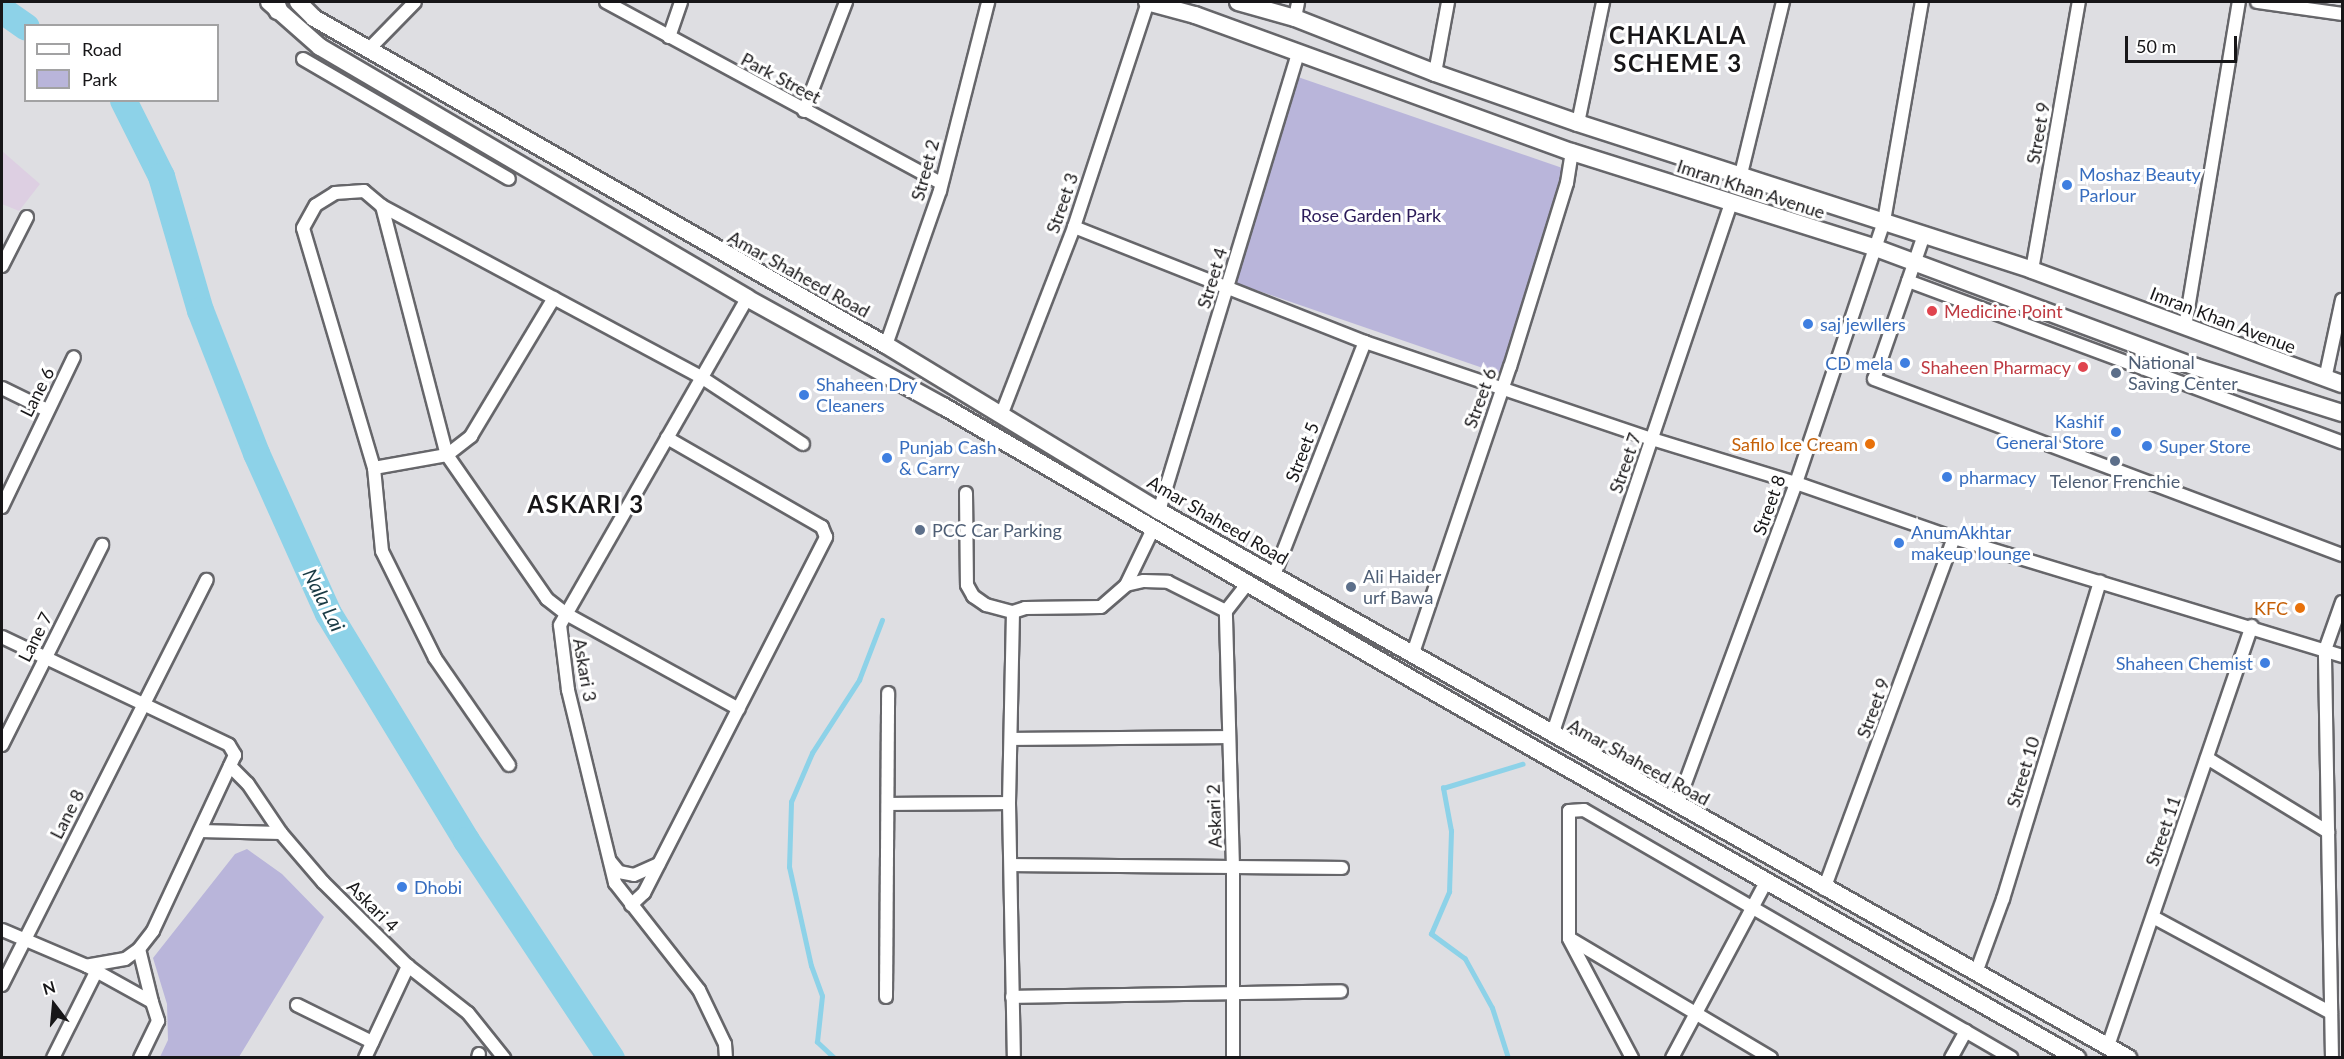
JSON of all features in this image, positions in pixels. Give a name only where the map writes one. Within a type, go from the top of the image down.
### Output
[{"type":"main road","name":"Amar Shaheed Road","points":[[298,2],[314,18],[886,345],[1002,413],[1159,511],[1413,653],[1552,735],[1824,889],[1977,970],[2128,1058]]},
{"type":"main road","name":"Imran Khan Avenue","points":[[1147,2],[1572,152],[1876,248],[2178,361],[2343,413]]},
{"type":"main road","name":"Imran Khan Avenue","points":[[1238,2],[1296,10],[1435,73],[1578,123],[1742,174],[2032,270],[2343,384]]},
{"type":"main road","points":[[274,4],[303,33],[434,125],[943,406],[2077,1058]]},
{"type":"main road","points":[[303,33],[314,18]]},
{"type":"main road","points":[[943,406],[954,385]]},
{"type":"main road","points":[[1669,824],[1677,805]]},
{"type":"street","points":[[370,48],[415,2]]},
{"type":"street","name":"Park Street","points":[[606,2],[941,183]]},
{"type":"street","points":[[669,37],[681,2]]},
{"type":"street","points":[[804,111],[846,2]]},
{"type":"street","name":"Street 2","points":[[886,345],[941,183],[988,2]]},
{"type":"street","name":"Street 3","points":[[1002,413],[1074,227],[1147,2]]},
{"type":"street","points":[[1435,73],[1448,2]]},
{"type":"street","points":[[1578,123],[1603,2]]},
{"type":"street","points":[[1742,174],[1783,2]]},
{"type":"street","name":"Street 8","points":[[1677,805],[1796,483],[1876,248],[1884,221],[1922,2]]},
{"type":"street","name":"Street 9","points":[[2032,270],[2079,2]]},
{"type":"street","points":[[2185,327],[2239,2]]},
{"type":"street","points":[[2257,2],[2343,14]]},
{"type":"street","name":"Street 4","points":[[1159,511],[1298,54]]},
{"type":"street","points":[[303,59],[434,125],[509,179]]},
{"type":"street","name":"Street 6","points":[[1413,653],[1567,183],[1572,152]]},
{"type":"street","points":[[509,765],[435,658],[382,551],[374,468],[303,228],[316,205],[335,193],[364,191],[382,206],[701,377],[803,444]]},
{"type":"street","name":"Street 7","points":[[1552,735],[1731,203]]},
{"type":"street","points":[[382,206],[447,455],[547,599],[566,614],[740,709]]},
{"type":"street","points":[[2,266],[27,217]]},
{"type":"street","points":[[1074,227],[1227,290],[1365,342],[1652,439],[1796,483],[1954,538],[2343,656]]},
{"type":"street","points":[[1924,235],[1874,379],[2343,555]]},
{"type":"street","points":[[1908,281],[2343,442]]},
{"type":"street","points":[[374,468],[447,455],[471,436],[554,298]]},
{"type":"street","name":"Askari 3","points":[[726,1058],[725,1044],[699,990],[615,883],[568,690],[560,643],[560,625],[747,298]]},
{"type":"street","points":[[2325,379],[2343,300]]},
{"type":"street","name":"Street 5","points":[[1274,575],[1365,342]]},
{"type":"street","name":"Lane 6","points":[[2,507],[74,357]]},
{"type":"street","points":[[2,388],[47,410]]},
{"type":"street","points":[[631,905],[644,894],[740,709],[826,531],[667,438]]},
{"type":"street","points":[[966,493],[967,585],[973,596],[986,605],[1013,612],[1025,608],[1101,607],[1126,585],[1154,527]]},
{"type":"street","name":"Street 9","points":[[1824,889],[1954,538]]},
{"type":"street","name":"Lane 7","points":[[2,746],[102,545]]},
{"type":"street","name":"Lane 8","points":[[2,986],[23,940],[207,580]]},
{"type":"street","points":[[1126,585],[1168,582],[1226,611],[1249,582]]},
{"type":"street","name":"Street 10","points":[[1977,970],[2004,899],[2100,582]]},
{"type":"street","points":[[2332,1058],[2325,650],[2343,602]]},
{"type":"street","name":"Askari 2","points":[[1226,611],[1233,868],[1233,1058]]},
{"type":"street","points":[[1013,612],[1009,803],[1014,1058]]},
{"type":"street","name":"Street 11","points":[[2108,1046],[2252,627]]},
{"type":"street","points":[[2,637],[229,745],[235,755],[153,931],[139,949],[125,959],[92,969]]},
{"type":"street","points":[[886,997],[890,804],[888,693]]},
{"type":"street","points":[[1011,739],[1229,737]]},
{"type":"street","points":[[2207,758],[2328,832]]},
{"type":"street","name":"Askari 4","points":[[230,766],[248,784],[281,833],[323,882],[408,966],[468,1013],[504,1058]]},
{"type":"street","points":[[890,804],[1009,803]]},
{"type":"street","points":[[1632,1058],[1569,938],[1567,816],[1575,808],[1754,906],[2011,1058]]},
{"type":"street","points":[[200,831],[281,833]]},
{"type":"street","points":[[610,860],[619,872],[633,874],[659,864]]},
{"type":"street","points":[[1011,865],[1342,868]]},
{"type":"street","points":[[1672,1058],[1767,880]]},
{"type":"street","points":[[2153,917],[2331,1013]]},
{"type":"street","points":[[2,930],[92,969],[152,1002]]},
{"type":"street","points":[[1569,938],[1771,1058]]},
{"type":"street","points":[[139,949],[158,1021],[140,1058]]},
{"type":"street","points":[[297,1005],[370,1053],[408,966]]},
{"type":"street","points":[[54,1058],[92,969]]},
{"type":"street","points":[[1012,997],[1341,991]]},
{"type":"street","points":[[1951,1058],[1966,1031]]},
{"type":"shaded area","points":[[2,151],[40,184],[19,211],[2,204]]},
{"type":"green space","name":"Rose Garden Park","points":[[1295,76],[1574,172],[1504,375],[1225,279]]},
{"type":"green space","points":[[247,849],[282,874],[324,917],[239,1057],[160,1057],[168,1040],[167,1004],[153,958],[235,854]]},
{"type":"waterway","name":"Nala Lai","points":[[2,10],[24,26]]},
{"type":"waterway","name":"Nala Lai","points":[[124,102],[161,176],[200,310],[256,453],[328,613],[466,840],[611,1058]]},
{"type":"waterway","points":[[834,1058],[817,1042],[822,996],[811,966],[789,867],[791,802],[812,753],[859,680],[882,620]]},
{"type":"waterway","points":[[1508,1058],[1492,1008],[1465,959],[1431,934],[1449,892],[1451,831],[1443,788],[1522,764]]},
{"type":"place","name":"Moshaz Beauty Parlour","points":[[2067,185]]},
{"type":"place","name":"Medicine Point","points":[[1932,311]]},
{"type":"place","name":"saj jewllers","points":[[1808,324]]},
{"type":"place","name":"CD mela","points":[[1905,363]]},
{"type":"place","name":"Shaheen Pharmacy","points":[[2083,367]]},
{"type":"place","name":"National Saving Center","points":[[2116,373]]},
{"type":"place","name":"Shaheen Dry Cleaners","points":[[804,395]]},
{"type":"place","name":"Kashif General Store","points":[[2116,432]]},
{"type":"place","name":"Safilo Ice Cream","points":[[1870,444]]},
{"type":"place","name":"Super Store","points":[[2147,446]]},
{"type":"place","name":"Punjab Cash & Carry","points":[[887,458]]},
{"type":"place","name":"Telenor Frenchie","points":[[2115,461]]},
{"type":"place","name":"pharmacy","points":[[1947,477]]},
{"type":"place","name":"PCC Car Parking","points":[[920,530]]},
{"type":"place","name":"AnumAkhtar makeup lounge","points":[[1899,543]]},
{"type":"place","name":"Ali Haider urf Bawa","points":[[1351,587]]},
{"type":"place","name":"KFC","points":[[2300,608]]},
{"type":"place","name":"Shaheen Chemist","points":[[2265,663]]},
{"type":"place","name":"Dhobi","points":[[402,887]]},
{"type":"district","name":"CHAKLALA SCHEME 3","points":[[1678,49]]},
{"type":"district","name":"ASKARI 3","points":[[586,504]]}]
